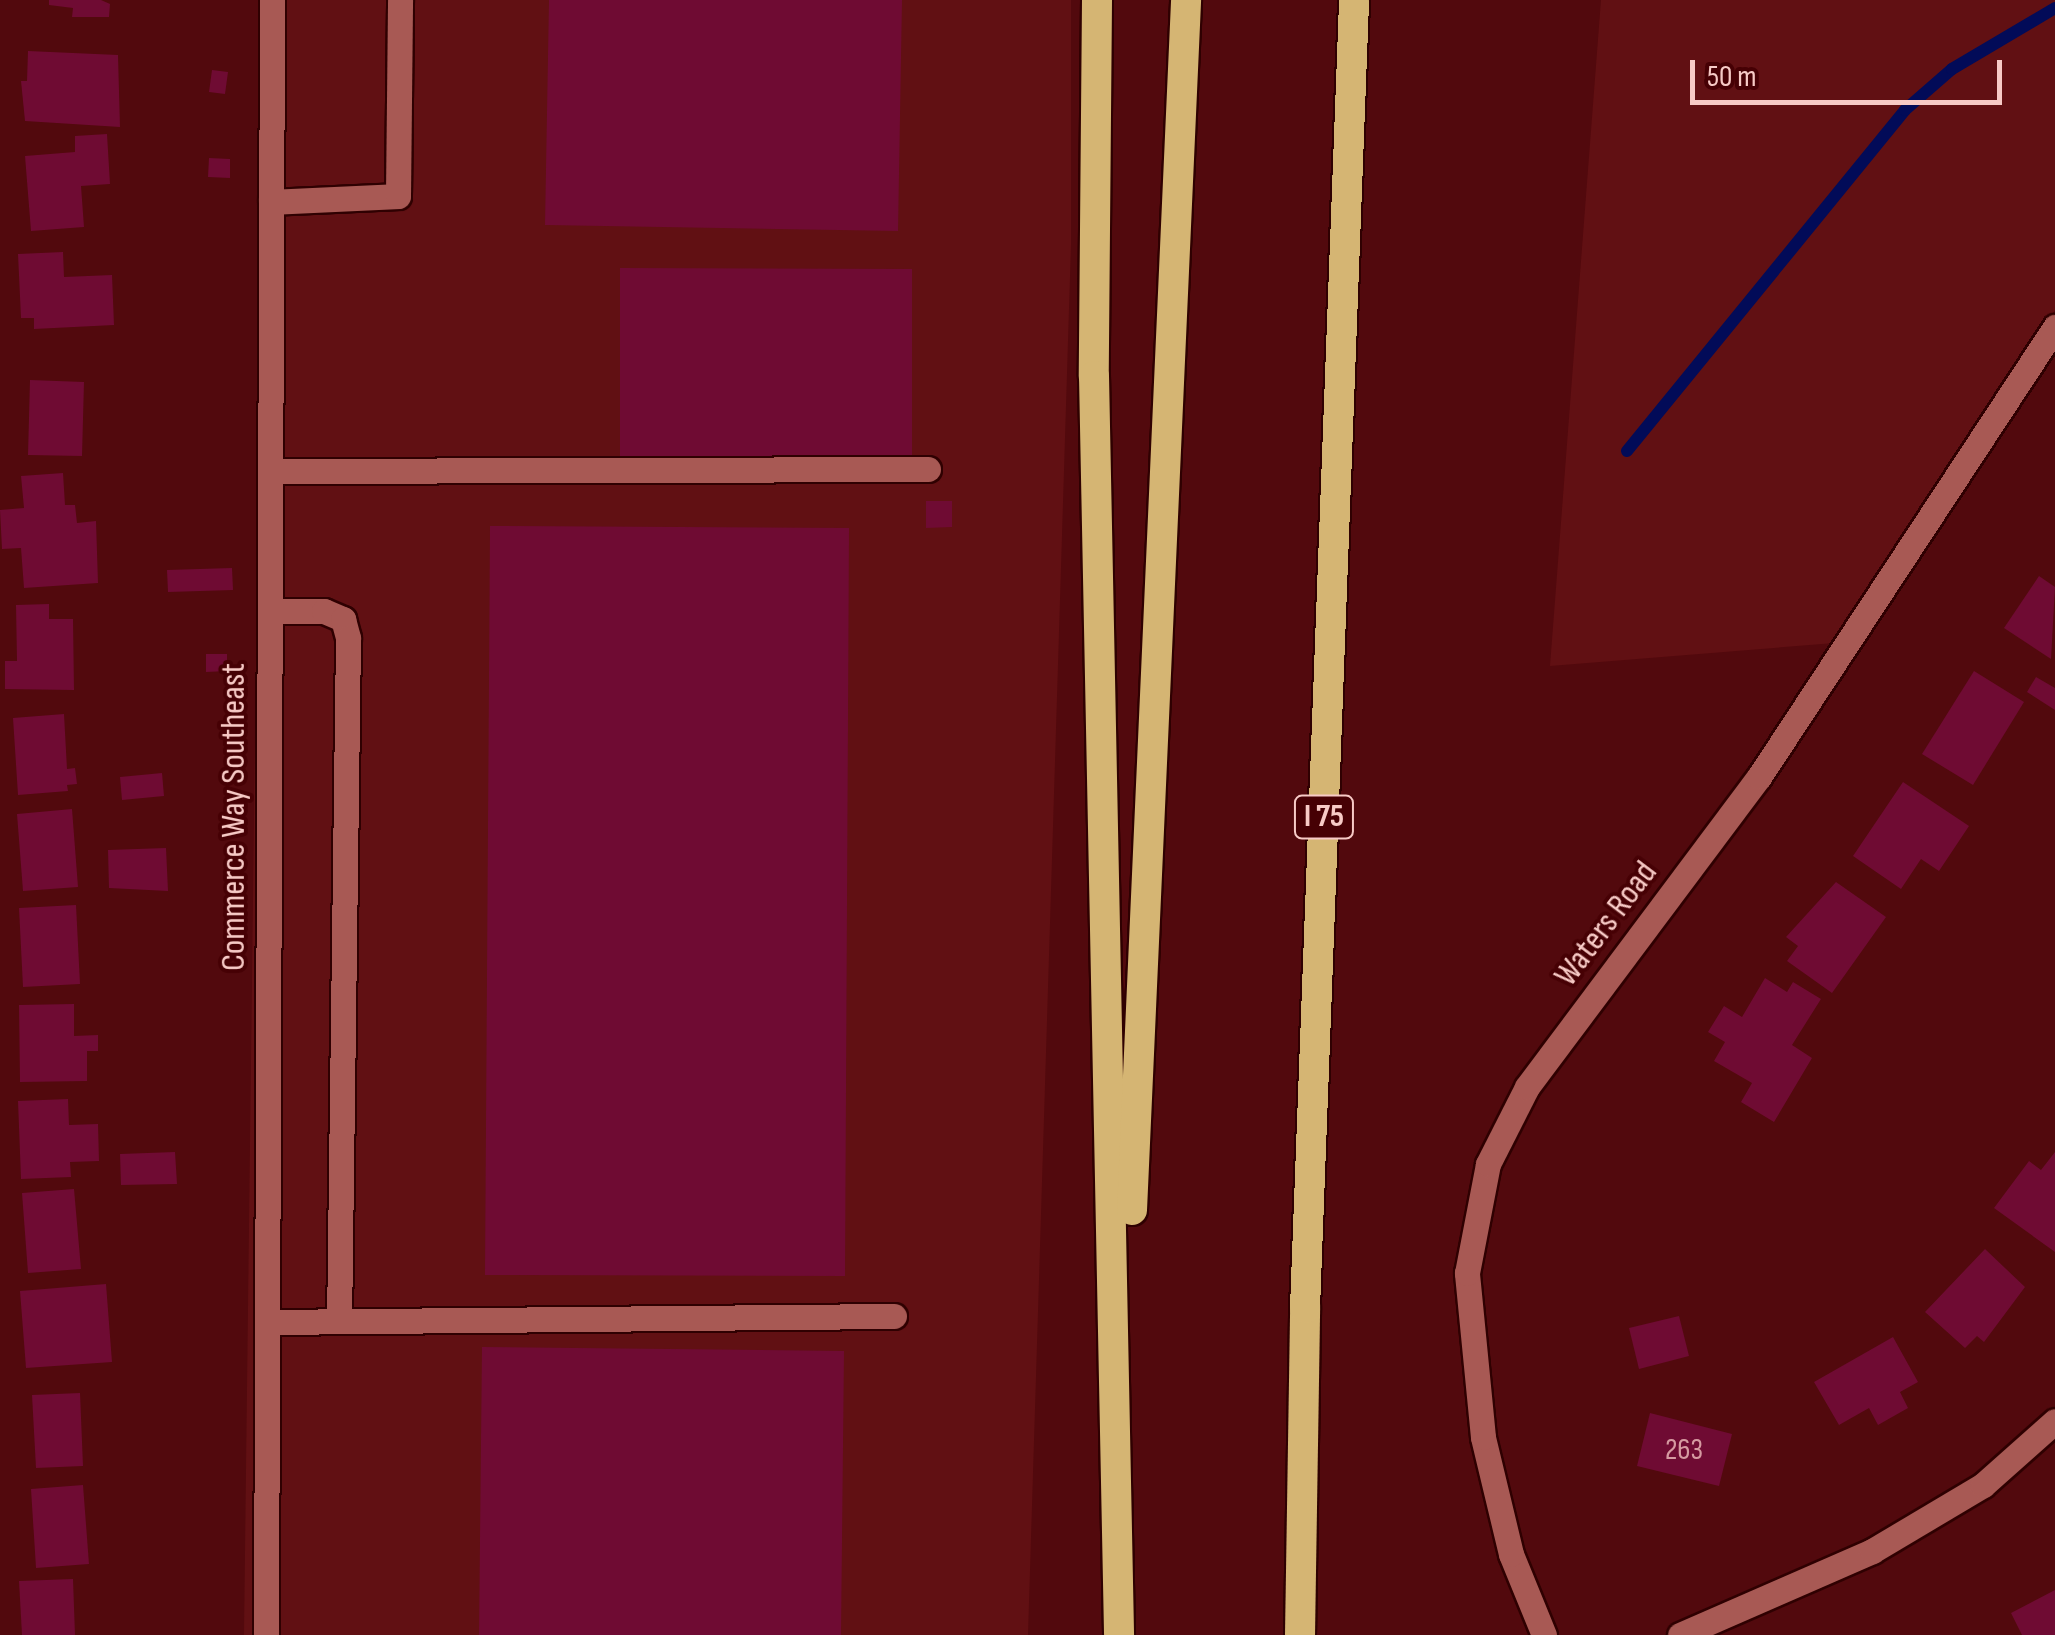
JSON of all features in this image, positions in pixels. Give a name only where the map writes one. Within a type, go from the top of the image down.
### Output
[{"type":"highway","points":[[1097,0],[1094,376],[1119,1473],[1119,1635]]},
{"type":"highway","points":[[1119,1473],[1186,0]]},
{"type":"highway","name":"I 75","points":[[1300,1635],[1305,1308],[1354,0]]},
{"type":"street","name":"Commerce Way Southeast","points":[[266,1635],[272,0]]},
{"type":"street","points":[[272,202],[398,196],[400,0]]},
{"type":"street","name":"Waters Road","points":[[1544,1635],[1511,1554],[1483,1438],[1467,1273],[1488,1164],[1527,1087],[1759,778],[2055,327]]},
{"type":"street","points":[[270,472],[928,469]]},
{"type":"street","points":[[270,610],[324,611],[343,619],[348,638],[339,1321]]},
{"type":"street","points":[[267,1322],[894,1316]]},
{"type":"street","points":[[1680,1635],[1872,1551],[1984,1486],[2055,1422]]},
{"type":"shaded area","points":[[264,0],[1071,0],[1071,244],[1028,1635],[244,1635]]},
{"type":"shaded area","points":[[1601,0],[2055,0],[2055,310],[1847,642],[1550,666]]},
{"type":"building","points":[[49,0],[101,0],[110,4],[109,17],[72,17],[73,8],[49,5]]},
{"type":"building","points":[[549,0],[902,0],[898,231],[545,225]]},
{"type":"building","points":[[28,51],[118,55],[120,127],[25,121],[21,81],[27,81]]},
{"type":"building","points":[[212,70],[228,72],[225,94],[209,92]]},
{"type":"building","points":[[107,134],[110,184],[81,186],[84,227],[31,231],[25,156],[75,152],[75,136]]},
{"type":"building","points":[[209,158],[230,159],[230,178],[208,177]]},
{"type":"building","points":[[63,252],[64,277],[112,275],[114,325],[34,329],[34,318],[21,318],[18,254]]},
{"type":"building","points":[[620,268],[912,269],[912,457],[620,457]]},
{"type":"building","points":[[30,380],[84,382],[82,456],[28,455]]},
{"type":"building","points":[[63,473],[65,505],[75,505],[77,523],[96,521],[98,583],[24,588],[21,548],[2,549],[0,510],[24,508],[21,476]]},
{"type":"building","points":[[926,501],[952,501],[952,527],[926,528]]},
{"type":"building","points":[[490,526],[849,528],[845,1276],[485,1275]]},
{"type":"building","points":[[232,568],[233,590],[168,592],[167,570]]},
{"type":"building","points":[[2039,576],[2055,587],[2051,659],[2004,628]]},
{"type":"building","points":[[49,604],[49,619],[73,619],[74,690],[5,689],[5,661],[17,661],[16,605]]},
{"type":"building","points":[[206,654],[227,654],[227,671],[206,672]]},
{"type":"building","points":[[1974,671],[2024,702],[1973,785],[1922,754]]},
{"type":"building","points":[[2036,677],[2055,688],[2055,710],[2027,692]]},
{"type":"building","points":[[64,714],[67,769],[75,768],[77,784],[67,785],[68,791],[18,795],[13,718]]},
{"type":"building","points":[[162,773],[164,796],[122,800],[120,777]]},
{"type":"building","points":[[1903,782],[1969,826],[1939,871],[1921,859],[1901,889],[1853,856]]},
{"type":"building","points":[[72,809],[78,887],[23,891],[17,814]]},
{"type":"building","points":[[166,848],[168,891],[109,888],[108,850]]},
{"type":"building","points":[[1836,882],[1886,917],[1832,993],[1787,961],[1798,946],[1786,937]]},
{"type":"building","points":[[76,905],[80,984],[23,987],[19,908]]},
{"type":"building","points":[[1765,978],[1787,992],[1793,982],[1821,999],[1792,1045],[1812,1058],[1774,1122],[1741,1102],[1752,1083],[1714,1061],[1725,1042],[1708,1032],[1724,1006],[1742,1017]]},
{"type":"building","points":[[74,1004],[74,1036],[98,1035],[98,1051],[87,1051],[87,1081],[20,1082],[19,1005]]},
{"type":"building","points":[[68,1099],[69,1125],[98,1124],[99,1161],[70,1162],[71,1177],[21,1179],[18,1101]]},
{"type":"building","points":[[175,1152],[177,1184],[121,1185],[120,1154]]},
{"type":"building","points":[[2055,1152],[2055,1252],[1994,1208],[2029,1161],[2041,1170]]},
{"type":"building","points":[[74,1189],[81,1269],[28,1273],[22,1193]]},
{"type":"building","points":[[1985,1249],[2025,1287],[1984,1342],[1977,1336],[1965,1348],[1925,1312]]},
{"type":"building","points":[[106,1284],[112,1362],[26,1368],[20,1291]]},
{"type":"building","points":[[1679,1316],[1689,1356],[1639,1369],[1629,1328]]},
{"type":"building","points":[[1893,1337],[1918,1382],[1900,1392],[1908,1408],[1878,1425],[1869,1408],[1839,1425],[1814,1382]]},
{"type":"building","points":[[482,1347],[844,1351],[841,1635],[479,1635]]},
{"type":"building","points":[[80,1393],[83,1466],[36,1468],[32,1395]]},
{"type":"building","points":[[1650,1413],[1732,1434],[1719,1486],[1637,1466]]},
{"type":"building","points":[[83,1485],[89,1564],[36,1568],[31,1489]]},
{"type":"building","points":[[73,1579],[75,1635],[22,1635],[19,1581]]},
{"type":"building","points":[[2055,1590],[2055,1635],[2022,1635],[2011,1613]]},
{"type":"waterway","points":[[1627,451],[1905,110],[1952,69],[2055,8]]}]
